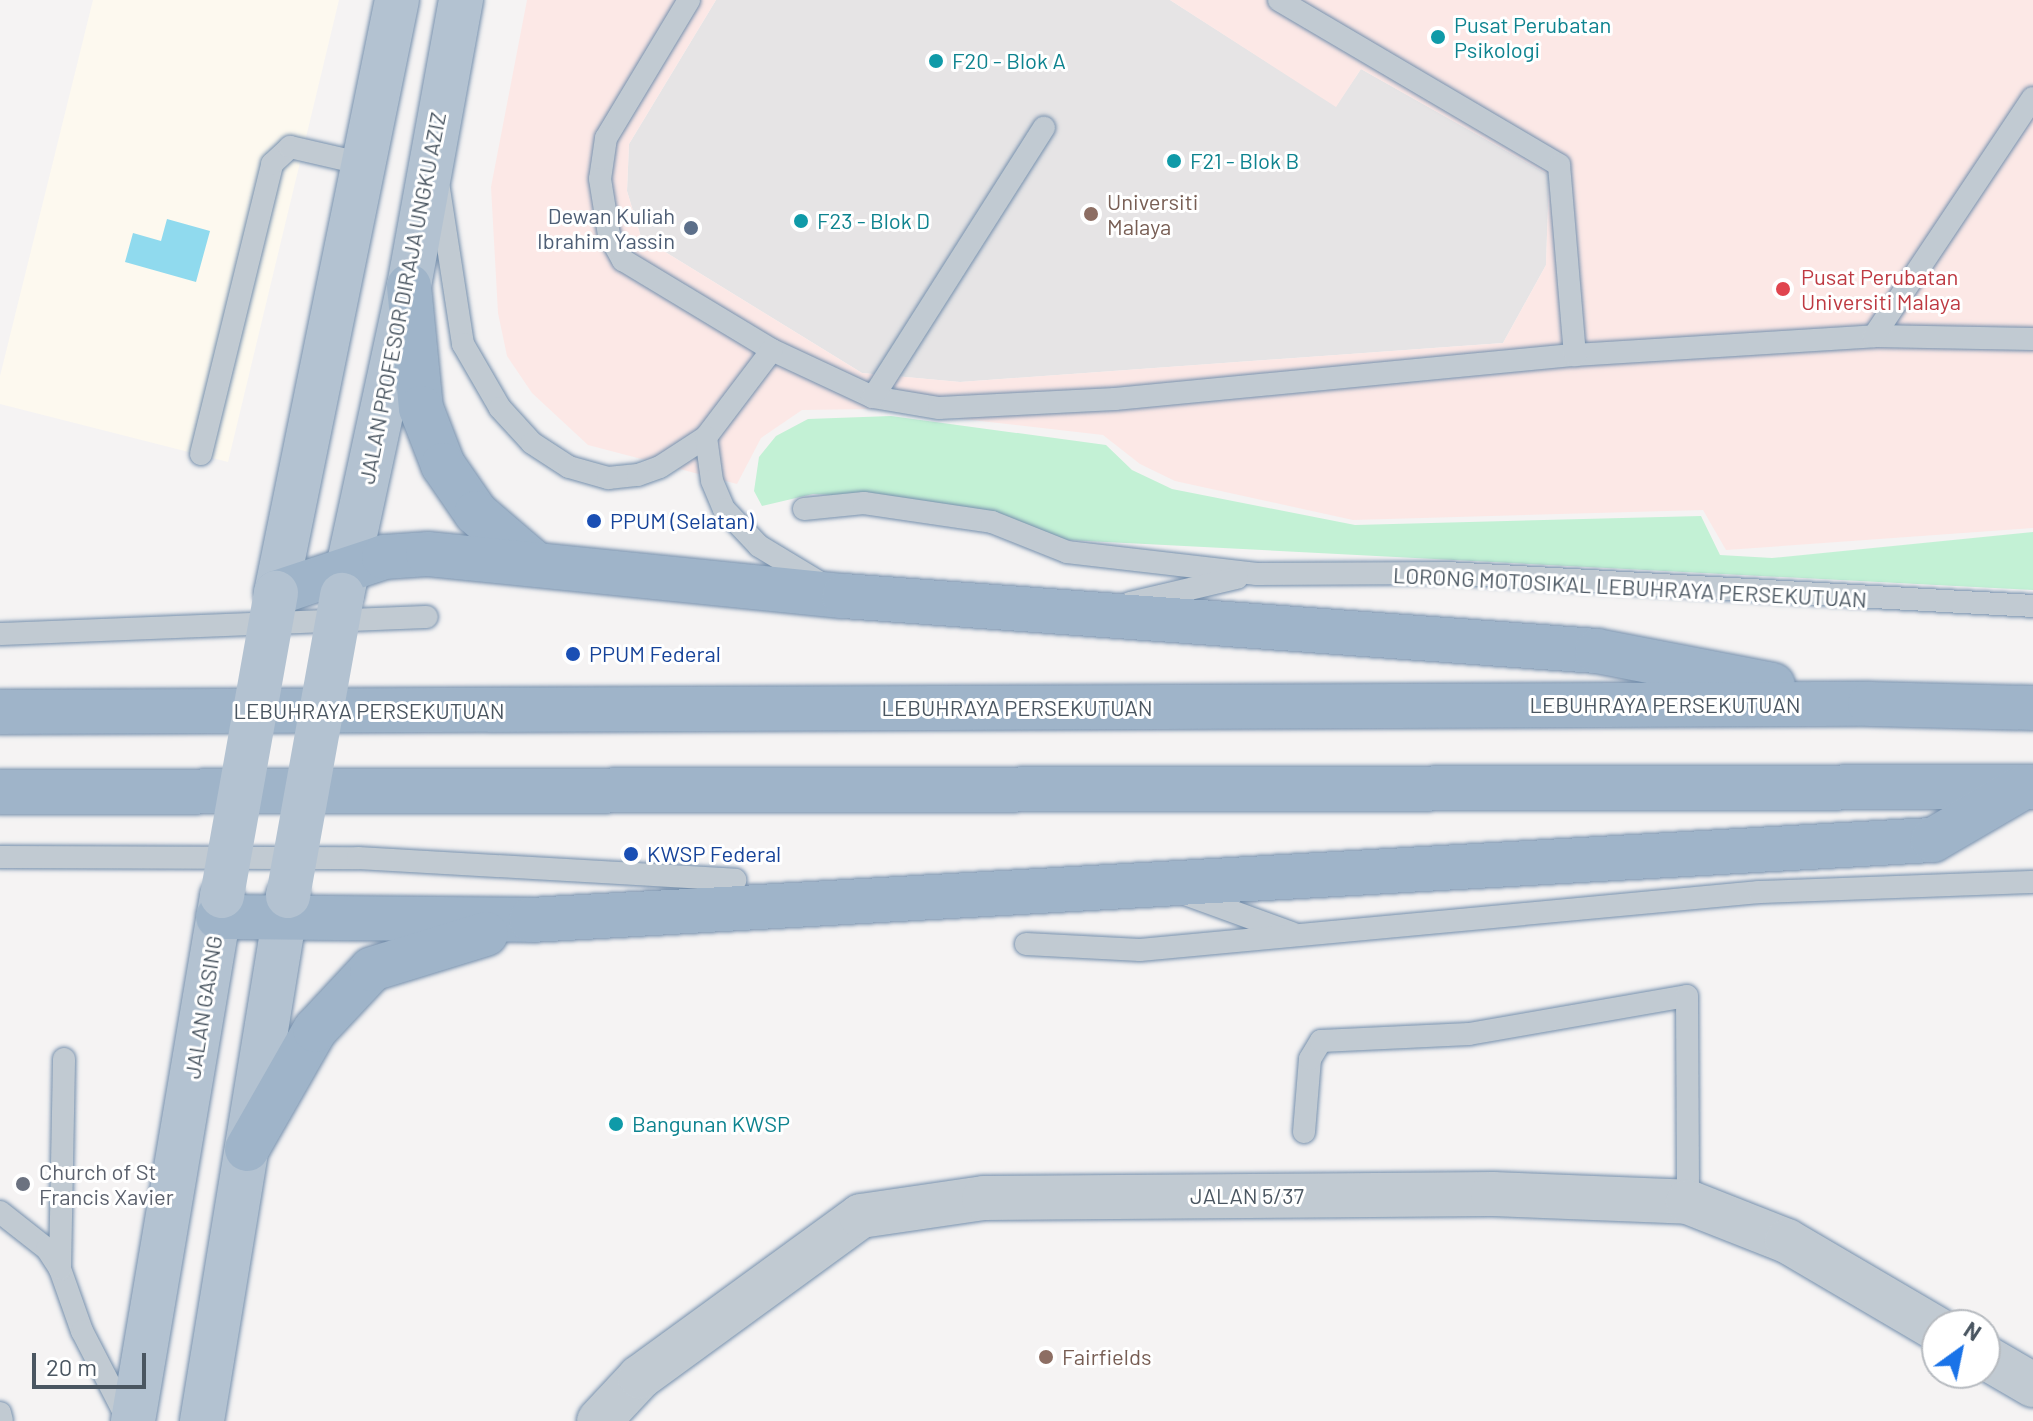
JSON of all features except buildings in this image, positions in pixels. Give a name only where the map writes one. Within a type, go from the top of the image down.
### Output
[{"type":"highway","points":[[409,286],[421,408],[443,465],[476,513],[532,561]]},
{"type":"highway","points":[[276,593],[344,581],[428,554],[532,561],[844,596],[1597,651],[1870,704]]},
{"type":"highway","name":"LEBUHRAYA PERSEKUTUAN","points":[[0,712],[1870,704],[2033,708]]},
{"type":"highway","points":[[220,906],[531,920],[1933,840],[2029,787]]},
{"type":"highway","points":[[0,792],[2029,787]]},
{"type":"highway","points":[[247,1149],[315,1030],[372,969],[531,920]]},
{"type":"main road","points":[[276,593],[397,0]]},
{"type":"main road","name":"JALAN PROFESOR DIRAJA UNGKU AZIZ","points":[[344,581],[409,286],[461,0]]},
{"type":"main road","points":[[202,1421],[286,908],[344,581]]},
{"type":"main road","name":"JALAN GASING","points":[[131,1421],[276,593]]},
{"type":"street","name":"JALAN 5/37","points":[[599,1421],[640,1377],[861,1216],[984,1198],[1493,1194],[1688,1202],[1787,1241],[1921,1320]]},
{"type":"street","points":[[2001,1366],[2033,1385]]},
{"type":"lane","points":[[689,0],[606,138],[600,179],[609,235],[623,260],[772,350],[873,397],[939,408],[1115,399],[1575,355],[1874,336],[2033,339]]},
{"type":"lane","points":[[1279,0],[1559,165],[1575,355]]},
{"type":"lane","points":[[1874,336],[2033,98]]},
{"type":"lane","points":[[873,397],[1044,128]]},
{"type":"lane","points":[[201,454],[272,164],[290,147],[364,164]]},
{"type":"lane","points":[[433,149],[463,344],[500,408],[532,443],[569,467],[608,478],[638,475],[660,467],[706,437],[772,350]]},
{"type":"lane","points":[[706,437],[712,481],[724,509],[759,546],[844,596]]},
{"type":"lane","name":"LORONG MOTOSIKAL LEBUHRAYA PERSEKUTUAN","points":[[804,509],[878,505],[992,522],[1067,552],[1257,574],[1447,573],[2033,606]]},
{"type":"lane","points":[[1094,612],[1257,574]]},
{"type":"lane","points":[[0,634],[427,617]]},
{"type":"lane","points":[[0,857],[358,858],[735,880]]},
{"type":"lane","points":[[1026,944],[1140,950],[1759,892],[2033,882]]},
{"type":"lane","points":[[1158,884],[1297,935]]},
{"type":"lane","points":[[1304,1132],[1310,1059],[1321,1041],[1469,1034],[1687,996],[1688,1202]]},
{"type":"lane","points":[[60,1269],[64,1059]]},
{"type":"lane","points":[[0,1212],[47,1249],[60,1269],[82,1331],[131,1421]]},
{"type":"lane","points":[[0,1413],[2,1421]]},
{"type":"shaded area","points":[[93,0],[339,0],[228,462],[0,404],[0,376]]},
{"type":"shaded area","name":"Pusat Perubatan Universiti Malaya","points":[[527,0],[716,0],[629,144],[627,191],[641,237],[862,373],[960,382],[1503,343],[1546,265],[1549,175],[1361,69],[1336,107],[1170,0],[2033,0],[2033,528],[1726,550],[1703,510],[1353,520],[1175,481],[1140,464],[1103,435],[874,409],[802,410],[761,438],[737,484],[588,445],[532,393],[507,356],[498,313],[491,187]]},
{"type":"shaded area","name":"Universiti Malaya","points":[[716,0],[1170,0],[1336,106],[1361,69],[1549,175],[1546,265],[1503,343],[960,382],[862,373],[641,237],[627,191],[629,144]]},
{"type":"green space","points":[[891,416],[1106,445],[1132,470],[1172,489],[1355,525],[1701,516],[1720,555],[1772,558],[2033,532],[2033,590],[1067,540],[869,497],[813,494],[762,506],[754,491],[759,457],[776,436],[808,419]]},
{"type":"water","points":[[167,219],[210,231],[196,282],[125,262],[133,233],[161,241]]},
{"type":"place","name":"Pusat Perubatan Psikologi","points":[[1438,37]]},
{"type":"place","name":"F20 - Blok A","points":[[936,61]]},
{"type":"place","name":"F21 - Blok B","points":[[1174,161]]},
{"type":"place","name":"Universiti Malaya","points":[[1091,214]]},
{"type":"place","name":"F23 - Blok D","points":[[801,221]]},
{"type":"place","name":"Dewan Kuliah Ibrahim Yassin","points":[[691,228]]},
{"type":"place","name":"Pusat Perubatan Universiti Malaya","points":[[1783,289]]},
{"type":"place","name":"PPUM (Selatan)","points":[[594,521]]},
{"type":"place","name":"PPUM Federal","points":[[573,654]]},
{"type":"place","name":"KWSP Federal","points":[[631,854]]},
{"type":"place","name":"Bangunan KWSP","points":[[616,1124]]},
{"type":"place","name":"Church of St Francis Xavier","points":[[23,1184]]},
{"type":"place","name":"Fairfields","points":[[1046,1357]]}]
